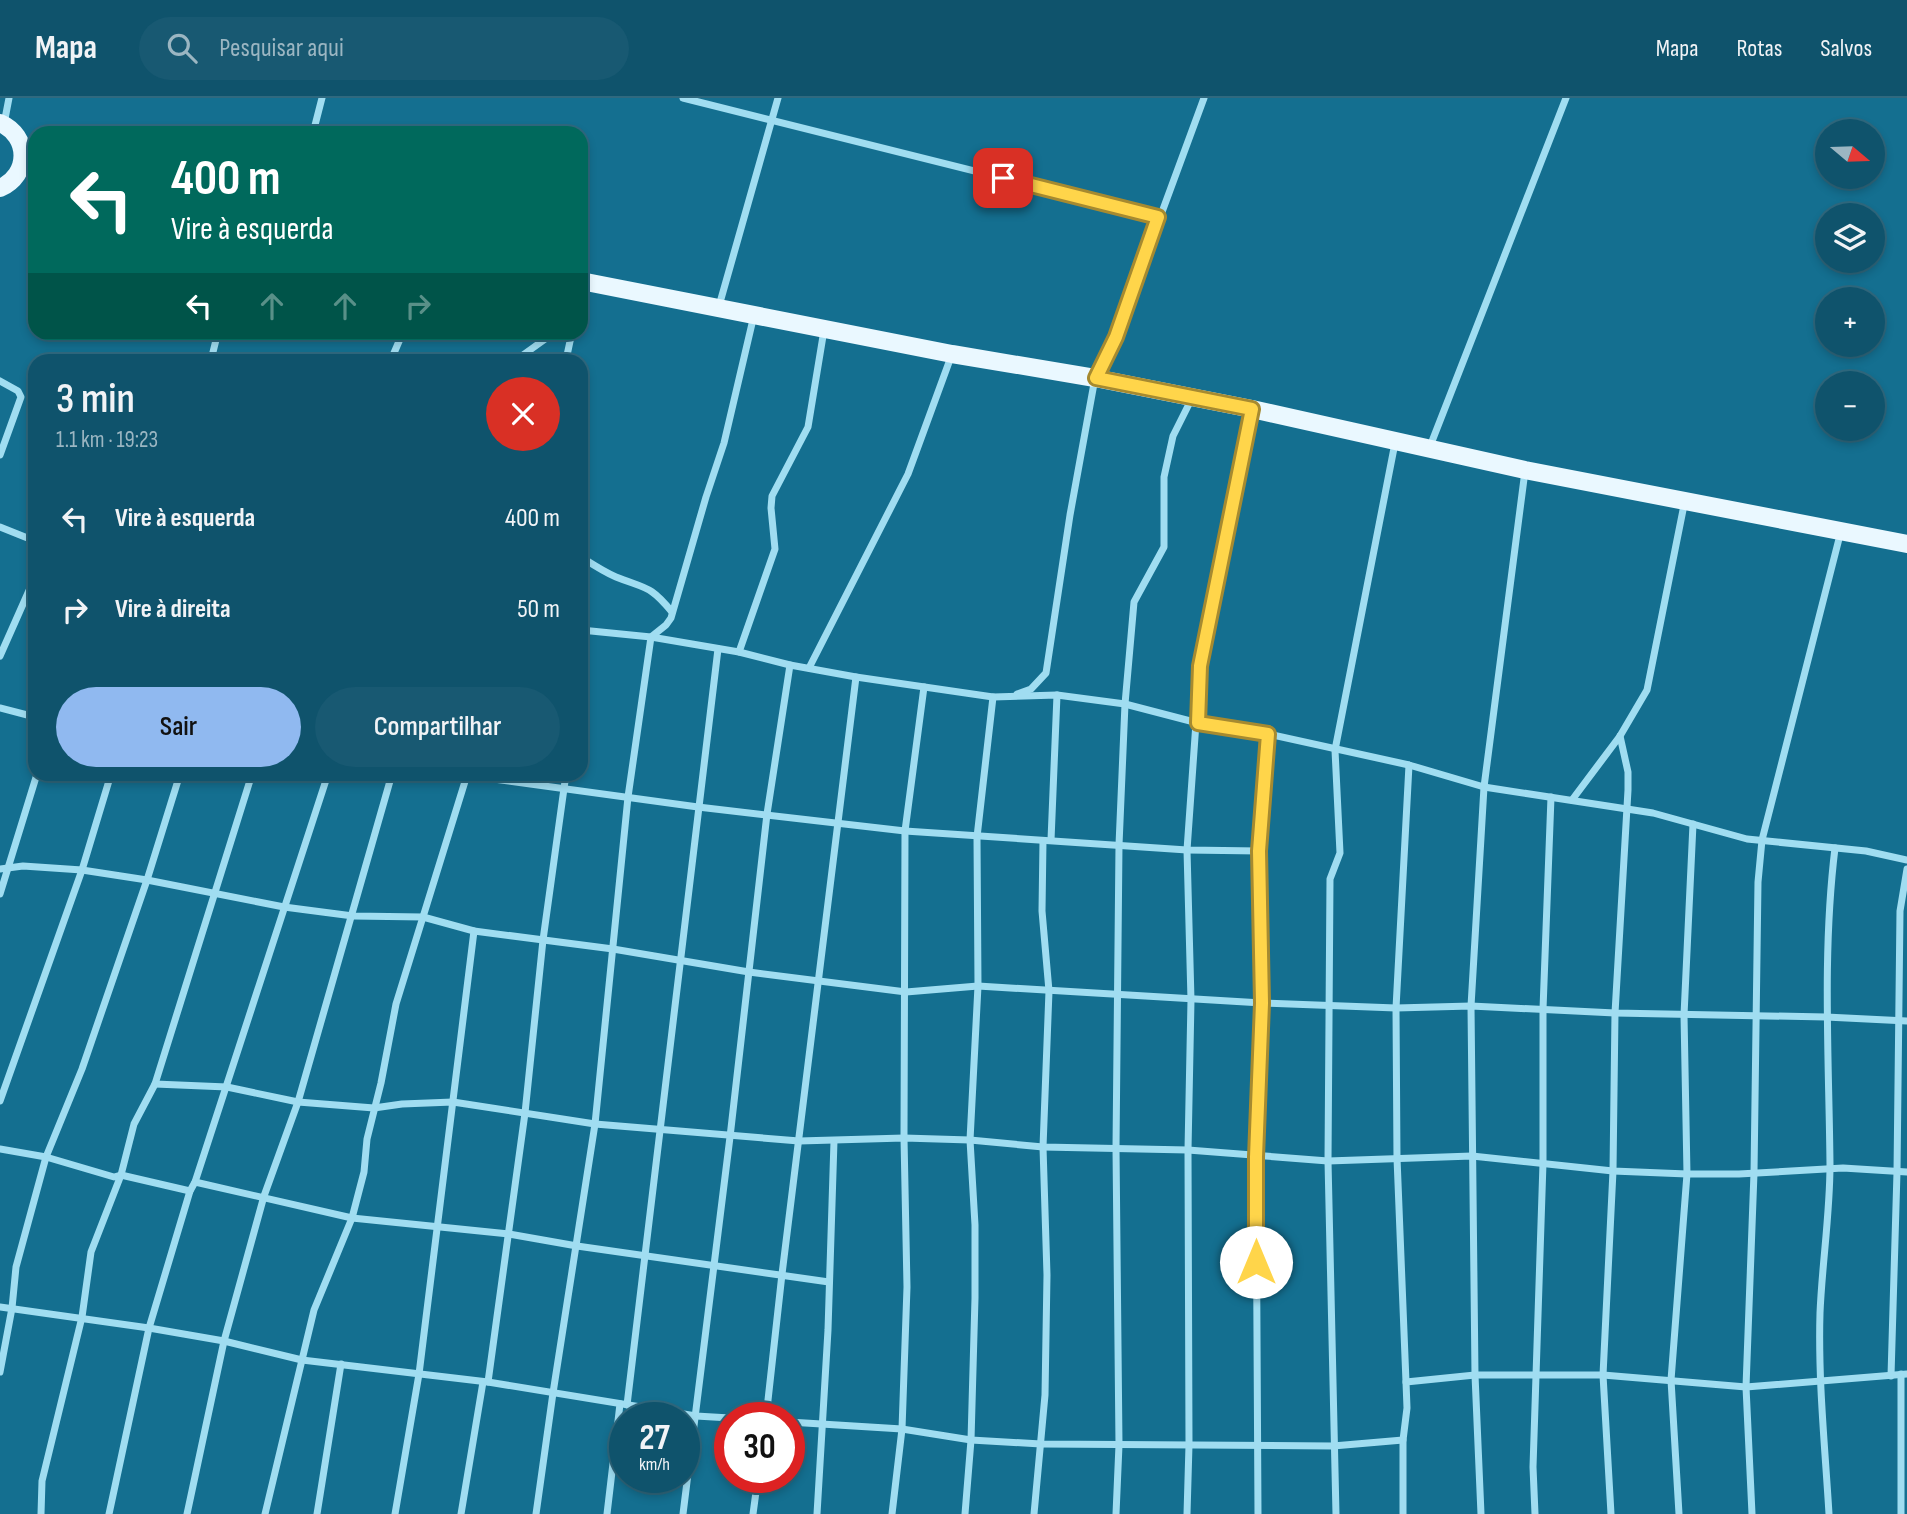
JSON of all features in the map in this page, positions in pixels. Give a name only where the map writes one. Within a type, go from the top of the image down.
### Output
[{"type":"main road","points":[[2,124],[15,133],[28,154]]},
{"type":"main road","points":[[0,188],[27,172]]},
{"type":"main road","points":[[588,288],[718,308],[952,354],[1096,378],[1252,409],[1525,470],[1907,544]]},
{"type":"street","points":[[2,124],[9,98]]},
{"type":"street","points":[[315,126],[321,98]]},
{"type":"street","points":[[683,98],[1158,217]]},
{"type":"street","points":[[718,308],[778,98]]},
{"type":"street","points":[[1008,698],[1031,689],[1046,673],[1070,516],[1096,378],[1116,337],[1203,98]]},
{"type":"street","points":[[1429,449],[1566,98]]},
{"type":"street","points":[[536,1514],[552,1394],[595,1124],[628,797],[651,637],[666,625],[673,612],[724,443],[754,315]]},
{"type":"street","points":[[740,652],[775,549],[772,496],[808,427],[824,329]]},
{"type":"street","points":[[524,354],[544,340]]},
{"type":"street","points":[[809,668],[908,474],[952,354]]},
{"type":"street","points":[[0,381],[18,391],[21,397],[0,454]]},
{"type":"street","points":[[1116,1514],[1119,1445],[1116,1147],[1119,845],[1125,704],[1134,602],[1164,547],[1164,477],[1173,436],[1192,397]]},
{"type":"street","points":[[1187,1514],[1191,1000],[1187,850],[1200,666],[1252,409]]},
{"type":"street","points":[[1336,1514],[1328,1161],[1330,879],[1340,853],[1335,750],[1395,442]]},
{"type":"street","points":[[1481,1514],[1475,1375],[1471,1006],[1485,787],[1525,470]]},
{"type":"street","points":[[1572,800],[1620,736],[1647,690],[1685,499]]},
{"type":"street","points":[[0,527],[28,538]]},
{"type":"street","points":[[1752,1514],[1746,1387],[1754,1173],[1758,892],[1762,840],[1841,531]]},
{"type":"street","points":[[588,561],[617,577],[657,593],[673,612]]},
{"type":"street","points":[[0,656],[28,593]]},
{"type":"street","points":[[588,631],[651,637],[740,652],[790,665],[856,677],[993,697],[1057,695],[1125,704],[1198,723],[1268,734],[1409,765],[1485,787],[1653,813],[1747,839],[1866,851],[1907,860]]},
{"type":"street","points":[[623,1402],[645,1255],[718,649]]},
{"type":"street","points":[[697,1402],[767,814],[790,665]]},
{"type":"street","points":[[768,1402],[856,677]]},
{"type":"street","points":[[892,1514],[902,1429],[907,1287],[904,1138],[905,831],[924,687]]},
{"type":"street","points":[[1034,1514],[1045,1395],[1047,1275],[1043,1147],[1049,992],[1042,911],[1057,695]]},
{"type":"street","points":[[965,1514],[971,1440],[975,1286],[970,1140],[978,986],[977,837],[993,697]]},
{"type":"street","points":[[0,708],[28,715]]},
{"type":"street","points":[[1258,1514],[1256,1157],[1262,1003],[1259,851],[1268,734]]},
{"type":"street","points":[[1611,1514],[1603,1375],[1613,1171],[1615,1013],[1628,772],[1620,736]]},
{"type":"street","points":[[1404,1514],[1403,1440],[1407,1408],[1397,1158],[1396,1008],[1409,765]]},
{"type":"street","points":[[0,894],[4,868],[35,781]]},
{"type":"street","points":[[0,1101],[82,870],[109,781]]},
{"type":"street","points":[[0,1372],[12,1308],[16,1268],[46,1157],[82,1069],[178,781]]},
{"type":"street","points":[[41,1514],[42,1480],[82,1317],[91,1252],[121,1175],[134,1124],[155,1084],[250,781]]},
{"type":"street","points":[[109,1514],[149,1328],[190,1191],[227,1087],[326,781]]},
{"type":"street","points":[[187,1514],[224,1341],[264,1196],[298,1102],[390,781]]},
{"type":"street","points":[[265,1514],[314,1310],[352,1218],[364,1172],[367,1139],[396,1004],[470,781]]},
{"type":"street","points":[[509,781],[698,807],[905,831],[1187,850],[1259,851]]},
{"type":"street","points":[[461,1514],[486,1382],[509,1234],[543,940],[565,781]]},
{"type":"street","points":[[1535,1514],[1533,1467],[1543,1163],[1543,1009],[1551,797]]},
{"type":"street","points":[[1679,1514],[1671,1380],[1687,1174],[1684,1015],[1693,824]]},
{"type":"street","points":[[1829,1514],[1820,1314],[1830,1168],[1826,1017],[1828,902],[1835,848]]},
{"type":"street","points":[[4,868],[23,866],[82,870],[216,892],[284,907],[353,916],[423,918],[474,931],[613,949],[748,972],[906,992],[978,986],[1262,1003],[1396,1008],[1471,1006],[1903,1021]]},
{"type":"street","points":[[1891,1376],[1903,1021],[1900,911],[1907,869]]},
{"type":"street","points":[[395,1514],[419,1374],[474,931]]},
{"type":"street","points":[[155,1084],[227,1087],[298,1102],[374,1108],[453,1102],[595,1124],[799,1142],[904,1138],[970,1140],[1043,1147],[1188,1150],[1328,1161],[1472,1156],[1613,1171],[1687,1174],[1830,1168],[1907,1172]]},
{"type":"street","points":[[817,1514],[834,1141]]},
{"type":"street","points":[[0,1149],[46,1157],[114,1177],[121,1175],[190,1191]]},
{"type":"street","points":[[195,1182],[352,1218],[509,1234],[829,1282]]},
{"type":"street","points":[[0,1307],[82,1317],[224,1341],[302,1360],[486,1382],[609,1403]]},
{"type":"street","points":[[317,1514],[341,1364]]},
{"type":"street","points":[[1406,1382],[1475,1375],[1603,1375],[1746,1387],[1904,1374],[1901,1514]]},
{"type":"street","points":[[805,1423],[902,1429],[971,1440],[1041,1444],[1334,1446],[1403,1440]]},
{"type":"street","points":[[607,1514],[610,1493]]},
{"type":"street","points":[[683,1514],[686,1493]]},
{"type":"street","points":[[753,1514],[756,1493]]},
{"type":"route","points":[[1003,178],[1158,217],[1116,337],[1096,378],[1252,409],[1200,666],[1198,723],[1268,734],[1259,851],[1262,1003],[1256,1157],[1256,1262]]}]
